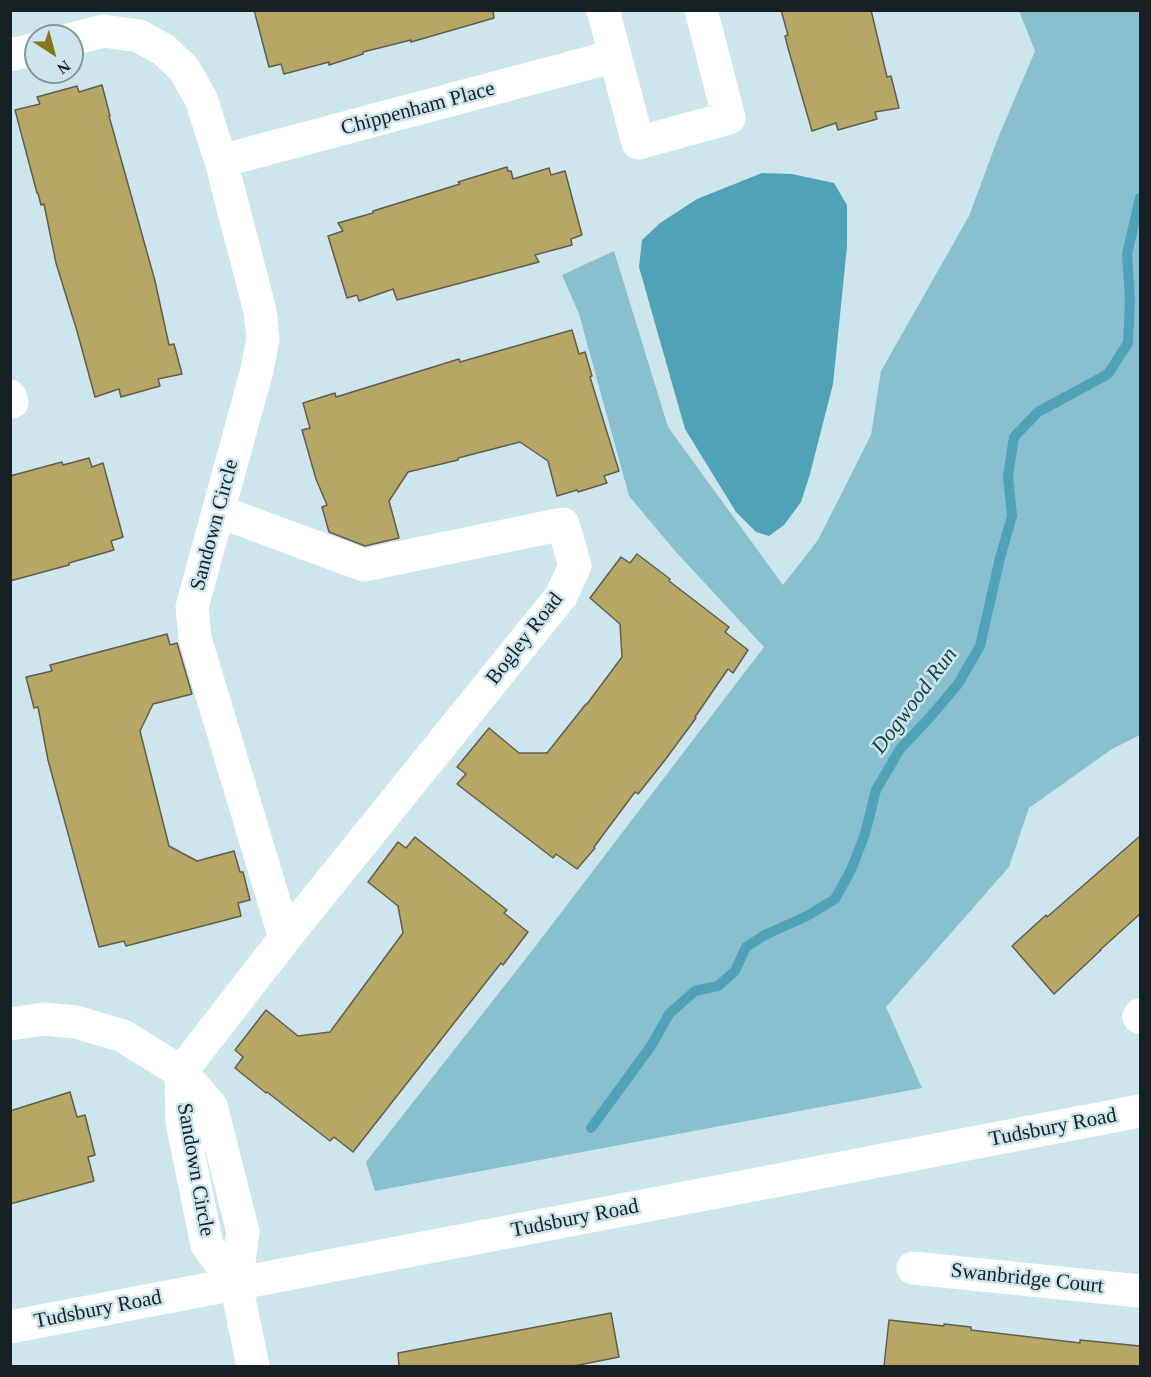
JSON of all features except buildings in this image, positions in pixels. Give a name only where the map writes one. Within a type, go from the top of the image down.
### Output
[{"type":"street","points":[[603,10],[638,143],[729,118],[701,10]]},
{"type":"street","name":"Sandown Circle","points":[[84,36],[104,31],[139,36],[164,50],[184,69],[201,99],[221,161],[260,311],[263,339],[257,370],[192,607],[195,638],[285,938]]},
{"type":"street","name":"Chippenham Place","points":[[221,161],[615,56]]},
{"type":"street","points":[[10,396],[12,402],[10,402]]},
{"type":"street","name":"Bogley Road","points":[[218,512],[364,566],[563,524],[575,566],[561,596],[285,938]]},
{"type":"street","points":[[10,1024],[44,1018],[76,1022],[123,1036],[181,1072],[285,938]]},
{"type":"street","name":"Sandown Circle","points":[[181,1072],[211,1106],[243,1232],[236,1284]]},
{"type":"street","name":"Sandown Circle","points":[[181,1072],[182,1122],[207,1245],[236,1284]]},
{"type":"street","name":"Tudsbury Road","points":[[10,1327],[1140,1111]]},
{"type":"street","points":[[192,1174],[226,1166]]},
{"type":"street","name":"Swanbridge Court","points":[[913,1268],[1140,1291]]},
{"type":"street","points":[[236,1284],[253,1366]]},
{"type":"shaded area","points":[[1019,11],[1140,11],[1140,735],[1112,749],[1029,808],[1009,867],[886,1007],[922,1088],[375,1191],[366,1162],[531,952],[764,647],[676,552],[629,496],[579,314],[562,275],[614,251],[668,427],[783,585],[818,540],[871,435],[881,371],[969,216],[998,138],[1035,51]]},
{"type":"shaded area","points":[[762,173],[792,174],[834,183],[847,205],[847,246],[833,384],[801,502],[784,525],[769,536],[756,532],[736,512],[685,429],[639,267],[642,240],[660,223],[697,199]]},
{"type":"waterway","name":"Dogwood Run","points":[[591,1128],[651,1046],[669,1014],[695,991],[718,986],[735,971],[746,947],[835,899],[851,870],[865,834],[876,790],[900,749],[958,684],[980,646],[1012,516],[1008,476],[1014,437],[1038,412],[1108,374],[1128,343],[1130,301],[1127,254],[1140,198]]}]
